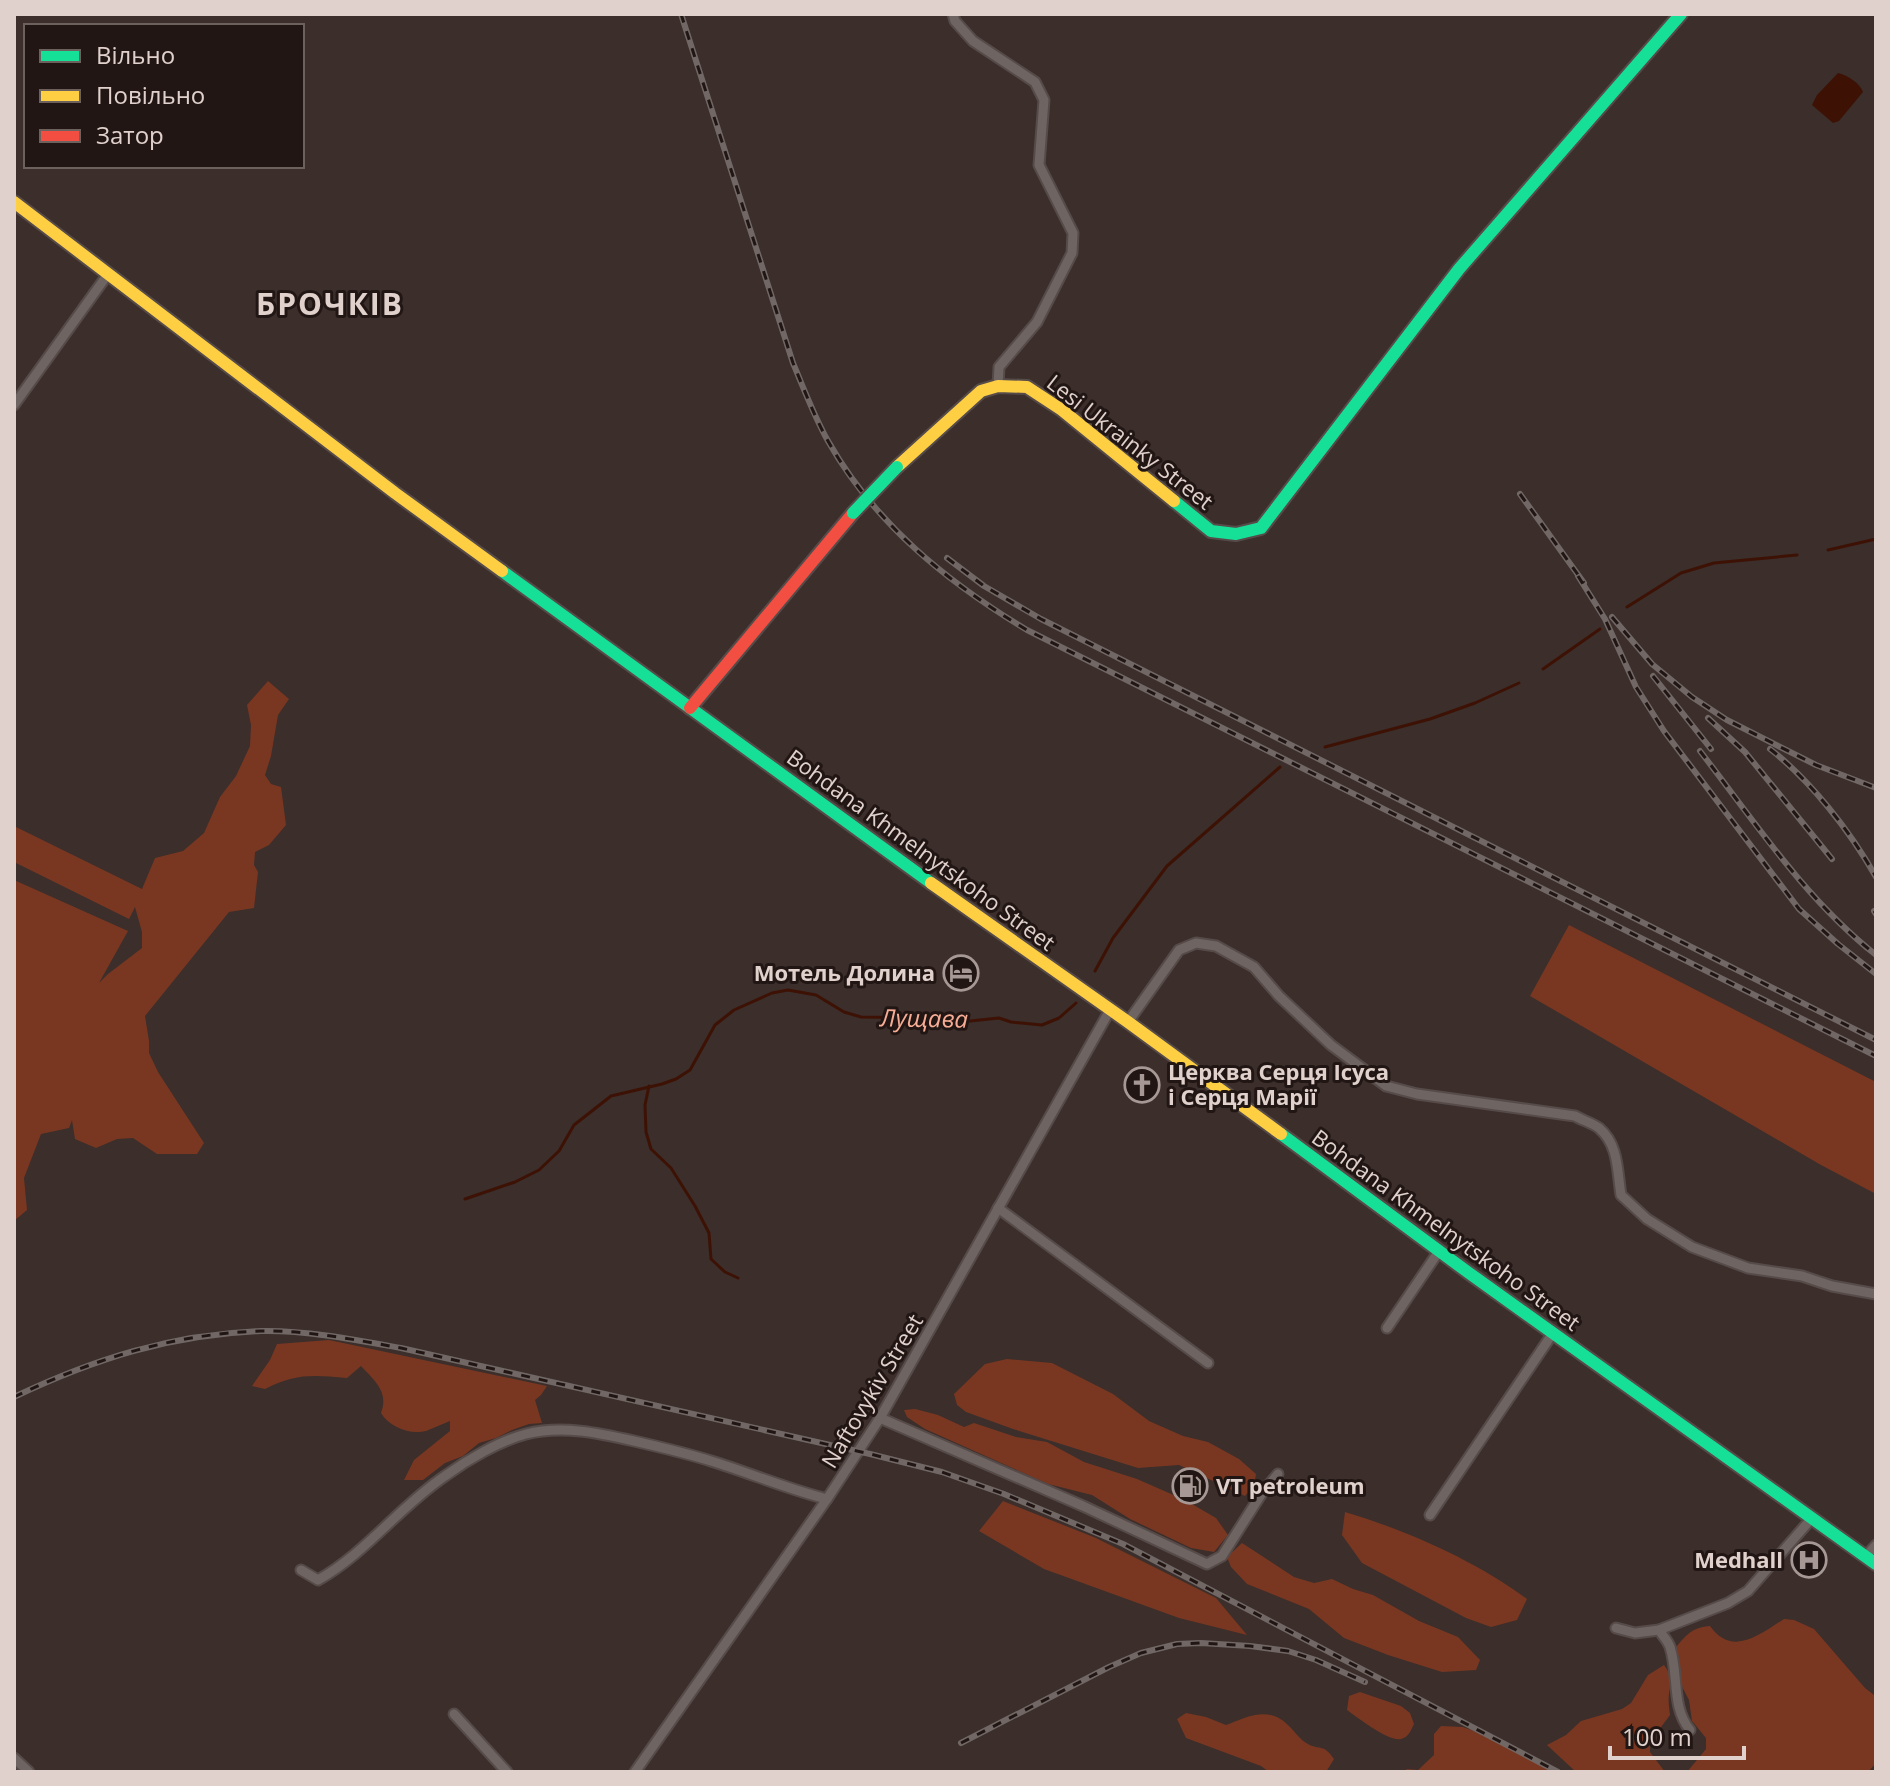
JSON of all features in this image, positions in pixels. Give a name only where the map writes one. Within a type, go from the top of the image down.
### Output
[{"type":"main road","name":"Lesi Ukrainky Street","points":[[998,386],[1027,387],[1062,410],[1211,531],[1236,534],[1261,528],[1459,269],[1681,14]]},
{"type":"main road","name":"Bohdana Khmelnytskoho Street","points":[[14,202],[395,493],[1128,1022],[1439,1251],[1871,1560]]},
{"type":"main road","points":[[690,708],[853,513],[897,467],[981,391],[998,386]]},
{"type":"street","points":[[953,14],[955,21],[973,41],[1035,82],[1044,100],[1039,165],[1073,233],[1072,253],[1037,322],[999,367],[998,386]]},
{"type":"street","points":[[14,405],[108,274]]},
{"type":"street","points":[[1128,1022],[1179,950],[1196,943],[1216,946],[1254,967],[1279,996],[1331,1045],[1386,1086],[1417,1094],[1575,1116],[1597,1126],[1609,1139],[1616,1153],[1621,1195],[1647,1219],[1692,1247],[1748,1268],[1802,1276],[1832,1286],[1876,1294]]},
{"type":"street","name":"Naftovykiv Street","points":[[635,1772],[827,1499],[880,1418],[1110,1010]]},
{"type":"street","points":[[998,1208],[1208,1363]]},
{"type":"street","points":[[1387,1328],[1439,1251]]},
{"type":"street","points":[[1430,1515],[1553,1333]]},
{"type":"street","points":[[880,1418],[1083,1506],[1207,1564],[1222,1556],[1262,1493],[1278,1474]]},
{"type":"street","points":[[301,1570],[318,1580],[331,1573],[433,1484],[457,1467],[525,1435],[564,1429],[603,1433],[711,1461],[827,1499]]},
{"type":"street","points":[[1616,1628],[1635,1633],[1659,1630],[1728,1603],[1748,1591],[1812,1518]]},
{"type":"street","points":[[1871,1560],[1876,1545]]},
{"type":"street","points":[[1659,1630],[1670,1645],[1679,1706],[1683,1722],[1690,1730]]},
{"type":"street","points":[[454,1714],[507,1772]]},
{"type":"street","points":[[14,1758],[29,1772]]},
{"type":"shaded area","points":[[1838,73],[1853,80],[1863,92],[1839,121],[1833,123],[1812,105],[1817,95]]},
{"type":"shaded area","points":[[268,681],[289,699],[278,715],[265,775],[271,784],[281,787],[286,825],[269,845],[255,852],[254,865],[258,872],[254,908],[229,912],[145,1016],[149,1053],[204,1143],[197,1154],[157,1154],[133,1138],[117,1139],[96,1148],[75,1139],[72,1120],[69,1128],[41,1134],[24,1178],[27,1210],[14,1221],[14,880],[128,931],[99,983],[142,948],[142,932],[135,907],[129,919],[14,862],[14,826],[142,889],[155,858],[183,851],[204,833],[220,797],[236,776],[250,746],[251,725],[247,705]]},
{"type":"shaded area","points":[[1569,925],[1876,1082],[1876,1194],[1530,996]]},
{"type":"shaded area","points":[[329,1340],[547,1386],[535,1400],[542,1423],[529,1424],[479,1443],[423,1480],[404,1480],[414,1460],[450,1431],[450,1421],[420,1432],[395,1426],[381,1413],[382,1393],[361,1366],[347,1378],[305,1376],[265,1389],[252,1386],[277,1344]]},
{"type":"shaded area","points":[[1007,1359],[1052,1363],[1113,1394],[1149,1421],[1183,1436],[1208,1442],[1239,1459],[1256,1474],[1254,1485],[1245,1496],[1179,1465],[1138,1468],[1013,1429],[966,1412],[957,1405],[954,1394],[985,1364]]},
{"type":"shaded area","points":[[915,1409],[964,1427],[974,1423],[1016,1437],[1047,1442],[1084,1462],[1137,1479],[1185,1500],[1216,1518],[1228,1535],[1214,1552],[1191,1548],[1130,1519],[1092,1495],[1048,1484],[925,1429],[907,1417],[904,1410]]},
{"type":"shaded area","points":[[1003,1501],[1096,1538],[1216,1598],[1247,1635],[1179,1618],[1044,1569],[979,1531]]},
{"type":"shaded area","points":[[1345,1512],[1440,1548],[1507,1585],[1527,1599],[1517,1620],[1491,1627],[1466,1618],[1362,1563],[1342,1535]]},
{"type":"shaded area","points":[[1242,1543],[1294,1577],[1314,1583],[1332,1579],[1373,1595],[1419,1621],[1458,1637],[1480,1660],[1476,1670],[1442,1672],[1344,1638],[1309,1609],[1247,1584],[1231,1567],[1227,1557]]},
{"type":"shaded area","points":[[1784,1619],[1814,1629],[1865,1688],[1876,1694],[1876,1763],[1868,1772],[1687,1772],[1706,1749],[1706,1738],[1692,1721],[1689,1700],[1679,1681],[1676,1647],[1699,1628],[1710,1626],[1718,1635],[1736,1642],[1755,1636]]},
{"type":"shaded area","points":[[1664,1665],[1670,1678],[1670,1715],[1650,1742],[1650,1752],[1665,1772],[1576,1772],[1547,1745],[1566,1735],[1581,1721],[1622,1709],[1631,1703],[1648,1675]]},
{"type":"shaded area","points":[[1360,1692],[1401,1706],[1410,1713],[1414,1724],[1408,1735],[1401,1739],[1389,1737],[1347,1710],[1349,1696]]},
{"type":"shaded area","points":[[1186,1713],[1226,1725],[1259,1714],[1274,1716],[1305,1743],[1324,1749],[1334,1759],[1326,1772],[1269,1772],[1261,1766],[1186,1738],[1177,1719]]},
{"type":"shaded area","points":[[1441,1726],[1463,1727],[1501,1741],[1561,1772],[1403,1772],[1407,1769],[1418,1770],[1434,1755],[1434,1734]]},
{"type":"waterway","name":"Лущава","points":[[1828,550],[1876,539]]},
{"type":"waterway","name":"Лущава","points":[[1627,607],[1681,573],[1714,563],[1797,555]]},
{"type":"waterway","name":"Лущава","points":[[1543,669],[1600,629]]},
{"type":"waterway","name":"Лущава","points":[[1325,747],[1430,719],[1519,683]]},
{"type":"waterway","name":"Лущава","points":[[1095,971],[1113,938],[1167,866],[1280,767]]},
{"type":"waterway","name":"Лущава","points":[[465,1199],[515,1182],[539,1170],[559,1151],[574,1125],[611,1096],[662,1084],[690,1070],[715,1025],[734,1010],[772,993],[788,990],[816,995],[844,1012],[861,1017],[925,1018],[951,1023],[999,1018],[1042,1025],[1059,1018],[1076,1003]]},
{"type":"waterway","points":[[649,1086],[645,1105],[646,1132],[651,1149],[671,1168],[695,1206],[709,1233],[711,1259],[725,1272],[738,1278]]},
{"type":"railway","points":[[681,14],[793,363],[809,402],[847,471],[868,499],[915,549],[969,592],[1027,630],[1876,1056]]},
{"type":"railway","points":[[1520,494],[1584,583]]},
{"type":"railway","points":[[947,558],[984,586],[1041,619],[1876,1040]]},
{"type":"railway","points":[[1578,576],[1605,619],[1636,687],[1664,731],[1799,909],[1876,974]]},
{"type":"railway","points":[[1612,617],[1652,664],[1692,697],[1727,720],[1816,765],[1876,788]]},
{"type":"railway","points":[[1653,676],[1711,749]]},
{"type":"railway","points":[[1708,718],[1745,752],[1832,859]]},
{"type":"railway","points":[[1770,749],[1829,808],[1876,877]]},
{"type":"railway","points":[[1700,751],[1804,885],[1876,955]]},
{"type":"railway","points":[[14,1397],[104,1360],[165,1343],[228,1333],[296,1332],[401,1348],[870,1454],[942,1472],[1004,1494],[1123,1544],[1558,1772]]},
{"type":"railway","points":[[961,1743],[1109,1667],[1141,1653],[1177,1644],[1250,1646],[1288,1651],[1365,1682]]},
{"type":"traffic: fast","points":[[1174,501],[1211,531],[1236,534],[1261,528],[1459,269],[1681,14]]},
{"type":"traffic: fast","points":[[853,513],[897,467]]},
{"type":"traffic: fast","points":[[502,571],[931,883]]},
{"type":"traffic: fast","points":[[1281,1134],[1469,1273],[1876,1564]]},
{"type":"traffic: slow","points":[[14,202],[502,571]]},
{"type":"traffic: slow","points":[[897,467],[981,391],[998,386],[1027,387],[1062,410],[1174,501]]},
{"type":"traffic: slow","points":[[931,883],[1281,1134]]},
{"type":"traffic: jam","points":[[690,708],[853,513]]},
{"type":"place","name":"Мотель Долина","points":[[961,973]]},
{"type":"place","name":"Церква Серця Ісуса і Серця Марії","points":[[1142,1085]]},
{"type":"place","name":"VT petroleum","points":[[1190,1486]]},
{"type":"place","name":"Medhall","points":[[1809,1560]]},
{"type":"district","name":"БРОЧКІВ","points":[[330,305]]}]
